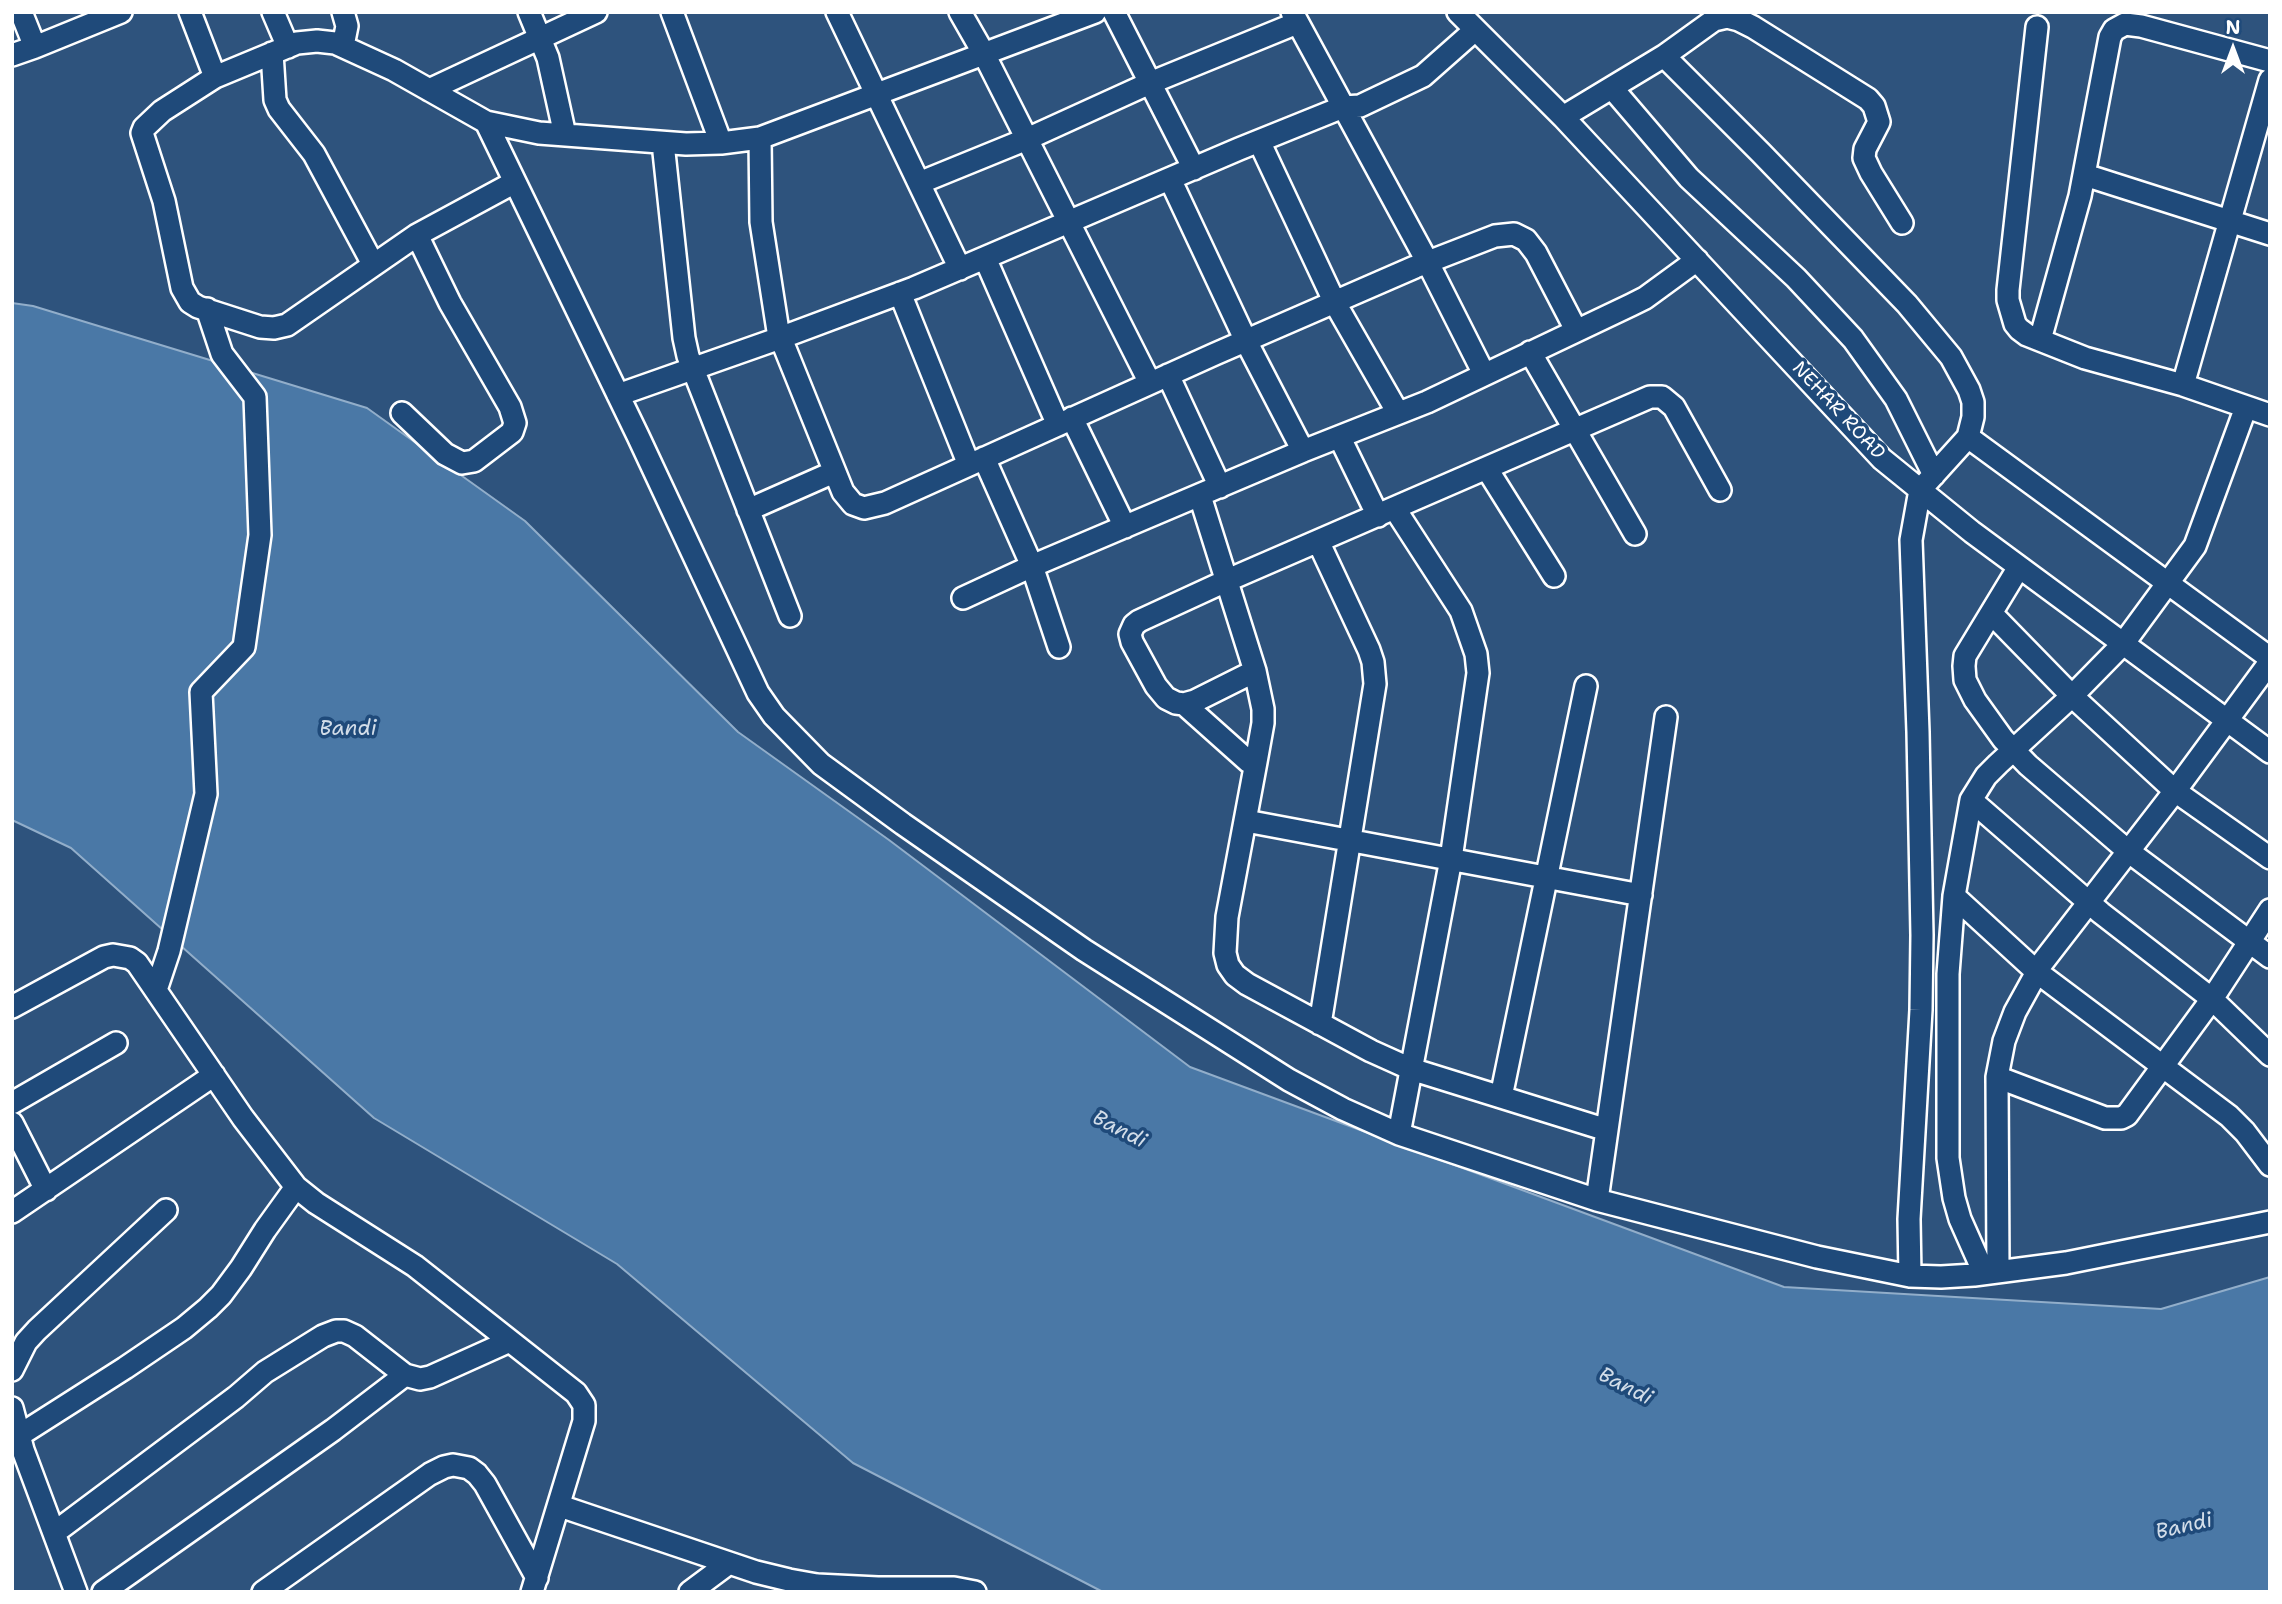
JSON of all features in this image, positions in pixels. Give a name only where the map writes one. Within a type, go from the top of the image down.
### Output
[{"type":"street","points":[[21,12],[35,47]]},
{"type":"street","points":[[190,12],[215,77]]},
{"type":"street","points":[[273,12],[280,50],[275,100],[314,154],[373,264]]},
{"type":"street","points":[[342,12],[346,26],[343,46]]},
{"type":"street","points":[[529,12],[548,58],[565,135]]},
{"type":"street","points":[[429,90],[596,12]]},
{"type":"street","points":[[672,12],[721,143]]},
{"type":"street","points":[[960,12],[1070,222],[1159,379],[1210,491],[1228,580],[1255,671],[1263,709],[1263,723],[1227,917],[1224,953],[1228,965],[1235,975],[1247,984],[1371,1051],[1411,1069],[1607,1130]]},
{"type":"street","points":[[515,182],[417,235],[293,321],[281,327],[260,327],[190,302],[182,288],[167,211],[142,133],[162,111],[215,77],[297,43],[317,41],[343,46],[486,121],[539,133],[663,143],[721,143],[760,138],[1096,12]]},
{"type":"street","points":[[1114,12],[1194,169]]},
{"type":"street","name":"NEHAR ROAD","points":[[1458,12],[1563,117],[1882,459],[1927,482],[2019,567],[2270,752]]},
{"type":"street","points":[[12,55],[117,13]]},
{"type":"street","points":[[843,14],[877,94],[960,269]]},
{"type":"street","points":[[919,183],[1027,139],[1295,17],[1428,263],[1484,374]]},
{"type":"street","points":[[1563,117],[1664,57],[1714,20],[1727,17],[1753,27],[1868,99],[1877,111],[1880,122],[1865,149],[1866,165],[1902,223]]},
{"type":"street","points":[[2040,340],[2085,175],[2110,37],[2118,26],[2141,26],[2270,61]]},
{"type":"street","points":[[2037,27],[2008,300],[2019,330],[2085,358],[2183,385],[2270,415]]},
{"type":"street","points":[[618,395],[900,293],[1259,141],[1343,107],[1360,106],[1423,76],[1475,30]]},
{"type":"street","points":[[1664,57],[1907,304],[1951,357],[1969,390],[1973,417],[1968,437],[1927,482],[1911,540],[1919,732],[1922,936],[1919,1073],[1910,1192],[1910,1276]]},
{"type":"street","points":[[2183,385],[2270,80]]},
{"type":"street","points":[[1612,88],[1689,178],[1796,278],[1853,339],[1896,399],[1927,482]]},
{"type":"street","points":[[486,121],[758,693],[774,716],[813,757],[903,824],[1095,957],[1289,1080],[1343,1109],[1399,1134],[1597,1200],[1817,1257],[1910,1276],[1941,1278],[2066,1263],[2270,1222]]},
{"type":"street","points":[[760,138],[761,222],[780,338],[834,472],[849,500],[864,508],[885,503],[1159,379],[1495,236],[1521,236],[1536,253],[1576,330]]},
{"type":"street","points":[[1259,141],[1335,303],[1398,413]]},
{"type":"street","points":[[663,143],[684,338],[692,368],[790,615]]},
{"type":"street","points":[[2085,175],[2270,234]]},
{"type":"street","points":[[1170,179],[1246,341],[1303,451]]},
{"type":"street","points":[[402,413],[445,454],[462,463],[468,463],[483,454],[512,432],[516,423],[510,407],[450,303],[417,235]]},
{"type":"street","points":[[985,258],[1065,422],[1125,527]]},
{"type":"street","points":[[963,598],[1032,566],[1303,451],[1340,438],[1484,374],[1644,298],[1697,260]]},
{"type":"street","points":[[900,293],[976,461],[1032,566],[1059,648]]},
{"type":"street","points":[[156,990],[169,951],[206,794],[201,692],[244,647],[260,535],[255,397],[222,354],[207,309]]},
{"type":"street","points":[[1530,352],[1635,534]]},
{"type":"street","points":[[1255,671],[1184,704],[1176,703],[1166,698],[1156,686],[1132,642],[1130,634],[1133,625],[1228,580],[1650,397],[1662,397],[1674,407],[1720,490]]},
{"type":"street","points":[[1991,1272],[1960,1219],[1952,1190],[1948,1158],[1948,974],[1954,896],[1971,800],[1986,776],[2123,644],[2195,546],[2246,407]]},
{"type":"street","points":[[1968,437],[2270,660],[2175,791],[2037,972],[2012,1020],[2004,1041],[1997,1077],[1991,1272]]},
{"type":"street","points":[[1340,438],[1386,512],[1461,611],[1476,654],[1478,673],[1451,859],[1399,1134]]},
{"type":"street","points":[[1487,469],[1554,576]]},
{"type":"street","points":[[748,510],[834,472]]},
{"type":"street","points":[[1318,541],[1368,650],[1375,684],[1320,1024]]},
{"type":"street","points":[[2019,567],[1965,656],[1965,680],[1975,700],[2014,751],[2128,851],[2270,957]]},
{"type":"street","points":[[1991,613],[2072,696],[2175,791],[2270,858]]},
{"type":"street","points":[[1501,1097],[1586,686]]},
{"type":"street","points":[[1184,704],[1249,762],[1256,762]]},
{"type":"street","points":[[1597,1200],[1666,717]]},
{"type":"street","points":[[1971,800],[2089,903],[2212,999],[2270,1055]]},
{"type":"street","points":[[1246,821],[1641,895]]},
{"type":"street","points":[[1954,896],[2037,972],[2229,1116],[2270,1165]]},
{"type":"street","points":[[1997,1077],[2094,1115],[2114,1118],[2127,1115],[2212,999],[2270,910]]},
{"type":"street","points":[[12,1007],[93,962],[113,955],[130,958],[137,963],[243,1118],[296,1187],[316,1203],[415,1266],[576,1393],[584,1405],[584,1421],[535,1585]]},
{"type":"street","points":[[12,1103],[116,1043]]},
{"type":"street","points":[[12,1212],[214,1075]]},
{"type":"street","points":[[12,1124],[46,1190]]},
{"type":"street","points":[[16,1439],[184,1328],[208,1308],[241,1268],[296,1187]]},
{"type":"street","points":[[12,1370],[26,1342],[37,1330],[166,1210]]},
{"type":"street","points":[[54,1533],[236,1397],[265,1372],[323,1336],[344,1331],[355,1336],[405,1375],[420,1379],[510,1341]]},
{"type":"street","points":[[103,1592],[333,1430],[405,1375]]},
{"type":"street","points":[[12,1408],[16,1439],[76,1592]]},
{"type":"street","points":[[263,1592],[430,1474],[453,1465],[469,1468],[485,1484],[535,1585]]},
{"type":"street","points":[[560,1506],[756,1572],[816,1588],[954,1588],[975,1592]]},
{"type":"street","points":[[690,1592],[729,1563]]},
{"type":"water","name":"Bandi","points":[[12,303],[33,306],[367,408],[525,521],[738,732],[889,840],[1190,1067],[1784,1287],[2161,1309],[2270,1277],[2270,1592],[1103,1592],[853,1463],[617,1264],[374,1118],[71,848],[12,820]]}]
